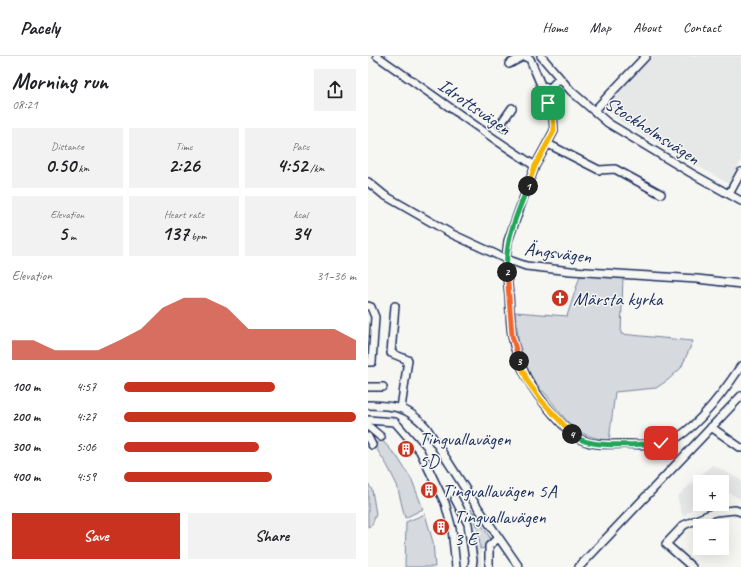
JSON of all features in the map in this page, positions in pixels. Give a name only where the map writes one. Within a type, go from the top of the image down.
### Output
[{"type":"street","name":"Idrottsvägen","points":[[378,56],[535,166]]},
{"type":"street","points":[[509,64],[524,56],[530,59],[541,85],[549,88]]},
{"type":"street","name":"Stockholmsvägen","points":[[541,56],[560,78],[594,111],[624,134],[741,201]]},
{"type":"street","points":[[594,111],[646,56]]},
{"type":"street","points":[[560,78],[546,92],[553,115],[554,131],[535,166],[508,241],[506,259],[512,335],[518,357],[528,382],[541,400],[572,434],[582,440],[597,444],[668,443],[701,417],[730,382],[741,366]]},
{"type":"street","points":[[505,128],[500,125],[512,108]]},
{"type":"street","points":[[548,144],[599,170],[615,169],[661,194]]},
{"type":"street","points":[[729,194],[741,172]]},
{"type":"street","name":"Ängsvägen","points":[[368,182],[384,195],[452,234],[506,259],[526,266],[571,271],[697,278],[741,284]]},
{"type":"street","points":[[368,306],[371,307],[375,317],[372,362],[368,362]]},
{"type":"street","points":[[395,306],[390,353],[408,360],[401,408]]},
{"type":"street","points":[[368,387],[383,387]]},
{"type":"street","points":[[579,567],[741,396]]},
{"type":"street","points":[[368,405],[401,408],[412,414],[426,427],[518,567]]},
{"type":"street","points":[[368,420],[395,422],[420,452],[445,502],[452,529],[456,567]]},
{"type":"street","points":[[368,426],[381,437]]},
{"type":"street","points":[[711,427],[741,448]]},
{"type":"street","points":[[368,437],[372,445]]},
{"type":"street","points":[[445,502],[468,493]]},
{"type":"street","points":[[455,499],[468,524],[473,560],[472,567]]},
{"type":"street","points":[[692,567],[666,544],[684,525],[691,522],[715,512],[735,510],[741,512]]},
{"type":"street","points":[[489,567],[489,546],[498,538]]},
{"type":"shaded area","points":[[652,56],[741,56],[741,161],[729,184],[621,122],[610,112],[607,103]]},
{"type":"shaded area","points":[[580,276],[623,277],[621,334],[693,341],[681,368],[668,380],[656,388],[615,392],[609,441],[582,433],[565,419],[543,391],[540,391],[540,388],[531,377],[519,344],[515,312],[567,316]]},
{"type":"shaded area","points":[[381,439],[398,458],[412,480],[423,509],[405,518],[397,485],[387,465],[374,445]]},
{"type":"shaded area","points":[[712,465],[741,480],[741,499],[729,493],[729,475],[701,475]]},
{"type":"shaded area","points":[[693,482],[693,508],[683,517],[677,497]]},
{"type":"shaded area","points":[[368,483],[372,490],[376,514],[372,525],[368,527]]},
{"type":"shaded area","points":[[471,509],[489,536],[490,540],[486,543],[485,548],[480,549],[479,533]]},
{"type":"shaded area","points":[[425,514],[433,542],[435,567],[405,567],[406,522]]},
{"type":"shaded area","points":[[476,526],[479,533],[481,567],[475,567],[473,534],[471,527]]},
{"type":"place","name":"Märsta kyrka","points":[[560,298]]},
{"type":"place","name":"Tingvallavägen 5D","points":[[406,449]]},
{"type":"place","name":"Tingvallavägen 5A","points":[[429,490]]},
{"type":"place","name":"Tingvallavägen 3 E","points":[[441,527]]},
{"type":"route","points":[[548,103],[553,115],[554,131],[535,166],[508,241],[507,249],[506,269],[512,335],[518,357],[528,382],[556,418],[575,436],[582,440],[597,444],[661,443]]}]
